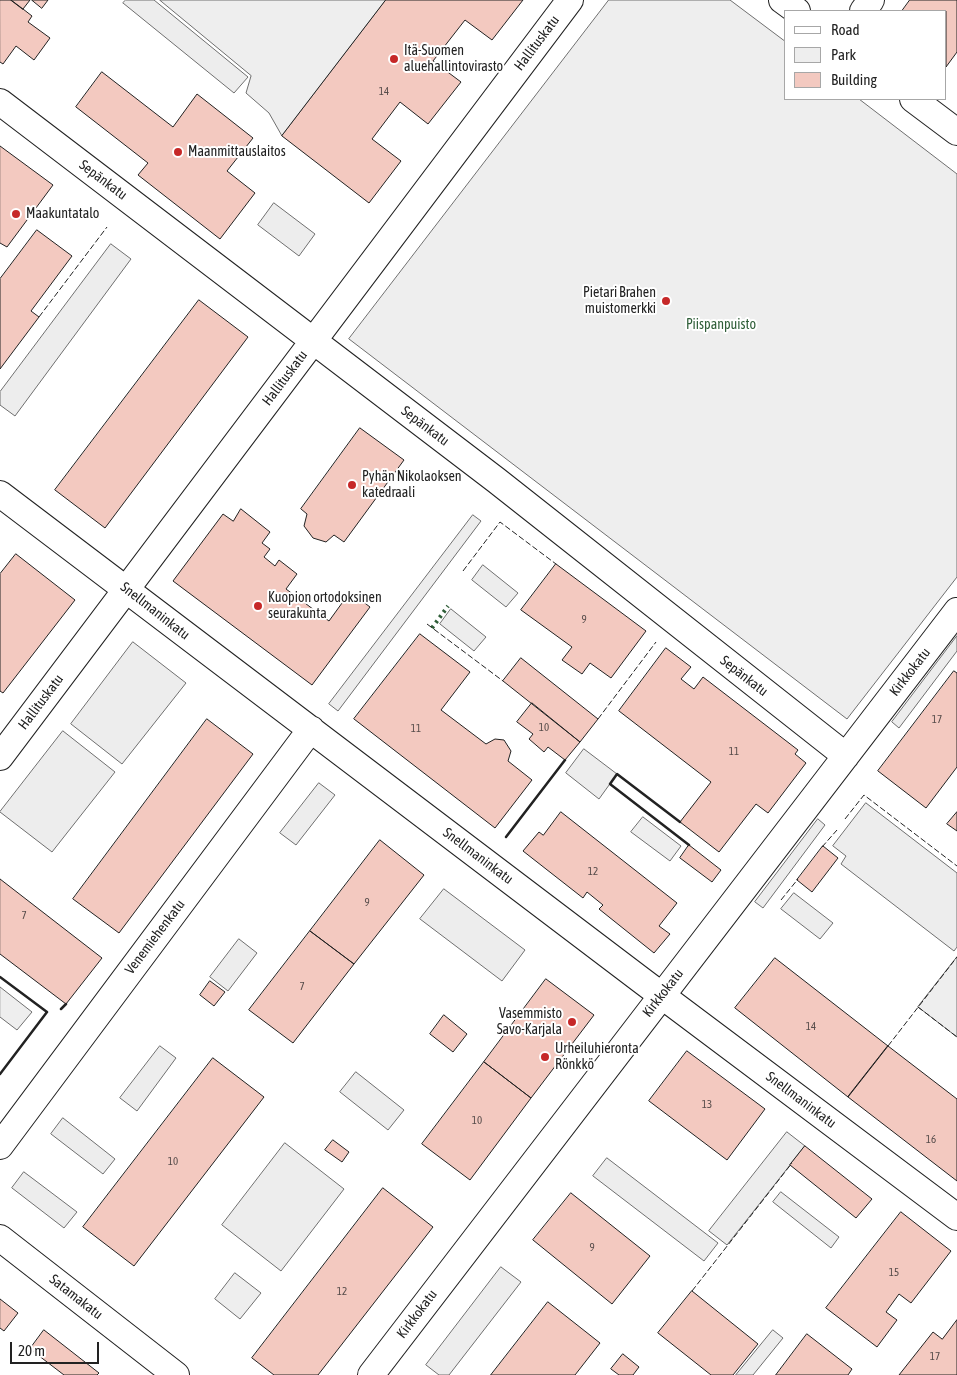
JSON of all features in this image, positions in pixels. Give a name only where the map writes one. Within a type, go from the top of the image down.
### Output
[{"type":"street","name":"Hallituskatu","points":[[0,757],[570,0]]},
{"type":"street","points":[[782,0],[795,10]]},
{"type":"street","points":[[914,100],[957,132]]},
{"type":"street","name":"Sepänkatu","points":[[0,102],[504,486],[846,756]]},
{"type":"street","name":"Snellmaninkatu","points":[[0,494],[957,1217]]},
{"type":"street","name":"Kirkkokatu","points":[[370,1375],[957,612]]},
{"type":"street","name":"Venemiehenkatu","points":[[0,1146],[311,729]]},
{"type":"street","name":"Satamakatu","points":[[0,1238],[176,1375]]},
{"type":"green space","points":[[160,0],[386,0],[282,136],[269,113],[246,93],[251,76]]},
{"type":"green space","name":"Piispanpuisto","points":[[609,0],[730,0],[784,40],[784,100],[860,100],[957,174],[957,577],[847,719],[349,339]]},
{"type":"green space","points":[[643,817],[681,846],[670,861],[631,832]]},
{"type":"green space","points":[[957,957],[957,1037],[918,1007]]},
{"type":"green space","points":[[0,987],[32,1012],[17,1030],[0,1017]]},
{"type":"green space","points":[[235,1273],[261,1293],[240,1319],[215,1299]]},
{"type":"shaded area","points":[[126,0],[154,0],[248,77],[234,93],[123,3]]},
{"type":"shaded area","points":[[274,203],[315,234],[299,256],[258,225]]},
{"type":"shaded area","points":[[111,244],[131,259],[15,416],[0,405],[0,392]]},
{"type":"shaded area","points":[[473,515],[481,521],[338,711],[329,704]]},
{"type":"shaded area","points":[[483,565],[518,593],[506,607],[472,580]]},
{"type":"shaded area","points":[[451,609],[486,637],[474,651],[440,624]]},
{"type":"shaded area","points":[[957,636],[957,651],[899,728],[892,722]]},
{"type":"shaded area","points":[[133,642],[186,683],[122,764],[71,724]]},
{"type":"shaded area","points":[[63,731],[115,772],[52,852],[0,812]]},
{"type":"shaded area","points":[[584,749],[617,774],[599,799],[566,773]]},
{"type":"shaded area","points":[[319,783],[335,795],[296,845],[280,833]]},
{"type":"shaded area","points":[[866,803],[957,873],[957,947],[954,951],[841,864],[846,856],[833,846]]},
{"type":"shaded area","points":[[818,819],[825,825],[763,908],[755,902]]},
{"type":"shaded area","points":[[444,889],[525,950],[502,981],[420,919]]},
{"type":"shaded area","points":[[794,893],[833,923],[820,939],[781,909]]},
{"type":"shaded area","points":[[239,939],[257,953],[228,991],[210,977]]},
{"type":"shaded area","points":[[160,1046],[176,1058],[137,1111],[120,1098]]},
{"type":"shaded area","points":[[356,1072],[404,1110],[388,1130],[340,1092]]},
{"type":"shaded area","points":[[63,1118],[115,1159],[103,1174],[51,1134]]},
{"type":"shaded area","points":[[787,1132],[805,1146],[727,1245],[709,1231]]},
{"type":"shaded area","points":[[285,1143],[344,1189],[281,1271],[222,1225]]},
{"type":"shaded area","points":[[607,1158],[718,1243],[704,1261],[593,1176]]},
{"type":"shaded area","points":[[24,1172],[77,1212],[64,1228],[12,1188]]},
{"type":"shaded area","points":[[781,1192],[839,1237],[831,1248],[773,1202]]},
{"type":"shaded area","points":[[501,1267],[521,1282],[449,1375],[439,1375],[426,1365]]},
{"type":"shaded area","points":[[773,1330],[783,1338],[753,1375],[736,1375]]},
{"type":"building","points":[[0,0],[11,0],[23,9],[32,16],[28,22],[50,38],[34,60],[16,46],[3,64],[0,62]]},
{"type":"building","points":[[11,0],[30,0],[23,9]]},
{"type":"building","points":[[32,0],[48,0],[42,8]]},
{"type":"building","points":[[386,0],[523,0],[492,40],[465,20],[433,61],[461,82],[428,124],[400,102],[372,139],[401,161],[369,203],[282,136]]},
{"type":"building","points":[[910,0],[957,0],[957,52],[947,66],[947,10],[903,10]]},
{"type":"building","points":[[102,72],[173,127],[197,94],[253,138],[227,171],[255,193],[220,239],[138,175],[148,163],[76,107]]},
{"type":"building","name":"Maakuntatalo","points":[[0,146],[53,185],[7,247],[0,243]]},
{"type":"building","points":[[37,230],[72,256],[31,311],[39,317],[0,369],[0,279]]},
{"type":"building","points":[[199,300],[248,337],[105,528],[55,490]]},
{"type":"building","name":"Pyhän Nikolaoksen katedraali","points":[[360,428],[404,460],[344,542],[334,535],[326,542],[313,538],[304,526],[307,514],[301,509]]},
{"type":"building","points":[[241,509],[270,532],[262,543],[270,549],[264,557],[275,566],[279,560],[297,574],[286,589],[329,621],[350,592],[370,607],[312,685],[173,581],[223,514],[233,521]]},
{"type":"building","points":[[16,554],[75,600],[3,693],[0,691],[0,574]]},
{"type":"building","points":[[556,564],[646,631],[611,678],[590,663],[582,674],[562,660],[572,647],[521,610]]},
{"type":"building","points":[[420,634],[470,672],[441,710],[486,744],[495,739],[504,740],[511,751],[508,761],[532,780],[495,828],[354,719]]},
{"type":"building","points":[[666,648],[691,667],[681,679],[694,689],[703,677],[798,750],[795,754],[806,763],[768,813],[756,804],[719,852],[680,822],[711,782],[619,711]]},
{"type":"building","points":[[521,658],[598,719],[580,742],[503,681]]},
{"type":"building","points":[[954,671],[957,673],[957,767],[926,808],[878,771]]},
{"type":"building","points":[[532,703],[580,742],[565,760],[548,747],[544,752],[529,739],[533,734],[517,722]]},
{"type":"building","points":[[207,719],[253,754],[119,933],[73,899]]},
{"type":"building","points":[[561,812],[677,903],[659,926],[670,934],[654,953],[599,909],[603,905],[587,892],[583,898],[523,851],[539,832],[543,835]]},
{"type":"building","points":[[957,812],[957,831],[947,824]]},
{"type":"building","points":[[380,840],[424,875],[354,964],[310,931]]},
{"type":"building","points":[[689,845],[721,870],[712,882],[680,858]]},
{"type":"building","points":[[823,846],[838,858],[812,892],[797,880]]},
{"type":"building","points":[[0,879],[102,958],[66,1004],[0,954]]},
{"type":"building","points":[[310,931],[354,964],[293,1043],[249,1010]]},
{"type":"building","points":[[775,958],[888,1046],[848,1097],[735,1008]]},
{"type":"building","points":[[546,979],[594,1015],[531,1098],[484,1062]]},
{"type":"building","points":[[210,981],[225,992],[214,1006],[200,995]]},
{"type":"building","points":[[444,1015],[467,1034],[453,1052],[430,1034]]},
{"type":"building","points":[[888,1046],[957,1099],[957,1181],[848,1097]]},
{"type":"building","points":[[687,1051],[765,1109],[727,1160],[649,1101]]},
{"type":"building","points":[[213,1058],[264,1097],[134,1266],[83,1227]]},
{"type":"building","points":[[484,1062],[531,1098],[470,1180],[422,1144]]},
{"type":"building","points":[[333,1140],[349,1152],[342,1162],[325,1150]]},
{"type":"building","points":[[805,1146],[872,1199],[856,1218],[790,1165]]},
{"type":"building","points":[[383,1188],[433,1227],[318,1375],[274,1375],[252,1358]]},
{"type":"building","points":[[571,1193],[650,1256],[612,1304],[533,1240]]},
{"type":"building","points":[[901,1212],[951,1251],[911,1303],[899,1294],[886,1312],[897,1320],[877,1347],[826,1308]]},
{"type":"building","points":[[692,1291],[758,1344],[733,1375],[711,1375],[658,1333]]},
{"type":"building","points":[[0,1299],[18,1313],[4,1331],[0,1328]]},
{"type":"building","points":[[548,1302],[600,1343],[575,1375],[491,1375]]},
{"type":"building","points":[[957,1320],[957,1375],[899,1375],[933,1332],[942,1339]]},
{"type":"building","points":[[44,1330],[99,1373],[97,1375],[64,1375],[30,1349]]},
{"type":"building","points":[[807,1334],[852,1369],[848,1375],[776,1375]]},
{"type":"building","points":[[623,1354],[639,1367],[633,1375],[619,1375],[611,1369]]},
{"type":"hedge","points":[[432,628],[448,606]]},
{"type":"fence","points":[[39,317],[107,227]]},
{"type":"fence","points":[[463,571],[500,522],[556,564]]},
{"type":"fence","points":[[427,624],[503,681]]},
{"type":"fence","points":[[598,719],[656,642]]},
{"type":"fence","points":[[845,819],[864,795],[957,866]]},
{"type":"fence","points":[[822,847],[837,830]]},
{"type":"fence","points":[[781,900],[798,879]]},
{"type":"fence","points":[[888,1046],[957,957]]},
{"type":"fence","points":[[918,1007],[957,1037]]},
{"type":"fence","points":[[692,1291],[792,1163]]},
{"type":"wall","points":[[506,837],[565,760]]},
{"type":"wall","points":[[680,822],[617,774],[610,784],[689,845]]},
{"type":"wall","points":[[0,977],[47,1012],[0,1074]]},
{"type":"wall","points":[[61,1009],[66,1004]]},
{"type":"place","name":"Itä-Suomen aluehallintovirasto","points":[[394,59]]},
{"type":"place","name":"Maanmittauslaitos","points":[[178,152]]},
{"type":"place","name":"Maakuntatalo","points":[[16,214]]},
{"type":"place","name":"Pietari Brahen muistomerkki","points":[[666,301]]},
{"type":"place","name":"Pyhän Nikolaoksen katedraali","points":[[352,485]]},
{"type":"place","name":"Kuopion ortodoksinen seurakunta","points":[[258,606]]},
{"type":"place","name":"Vasemmisto Savo-Karjala","points":[[572,1022]]},
{"type":"place","name":"Urheiluhieronta Rönkkö","points":[[545,1057]]}]
